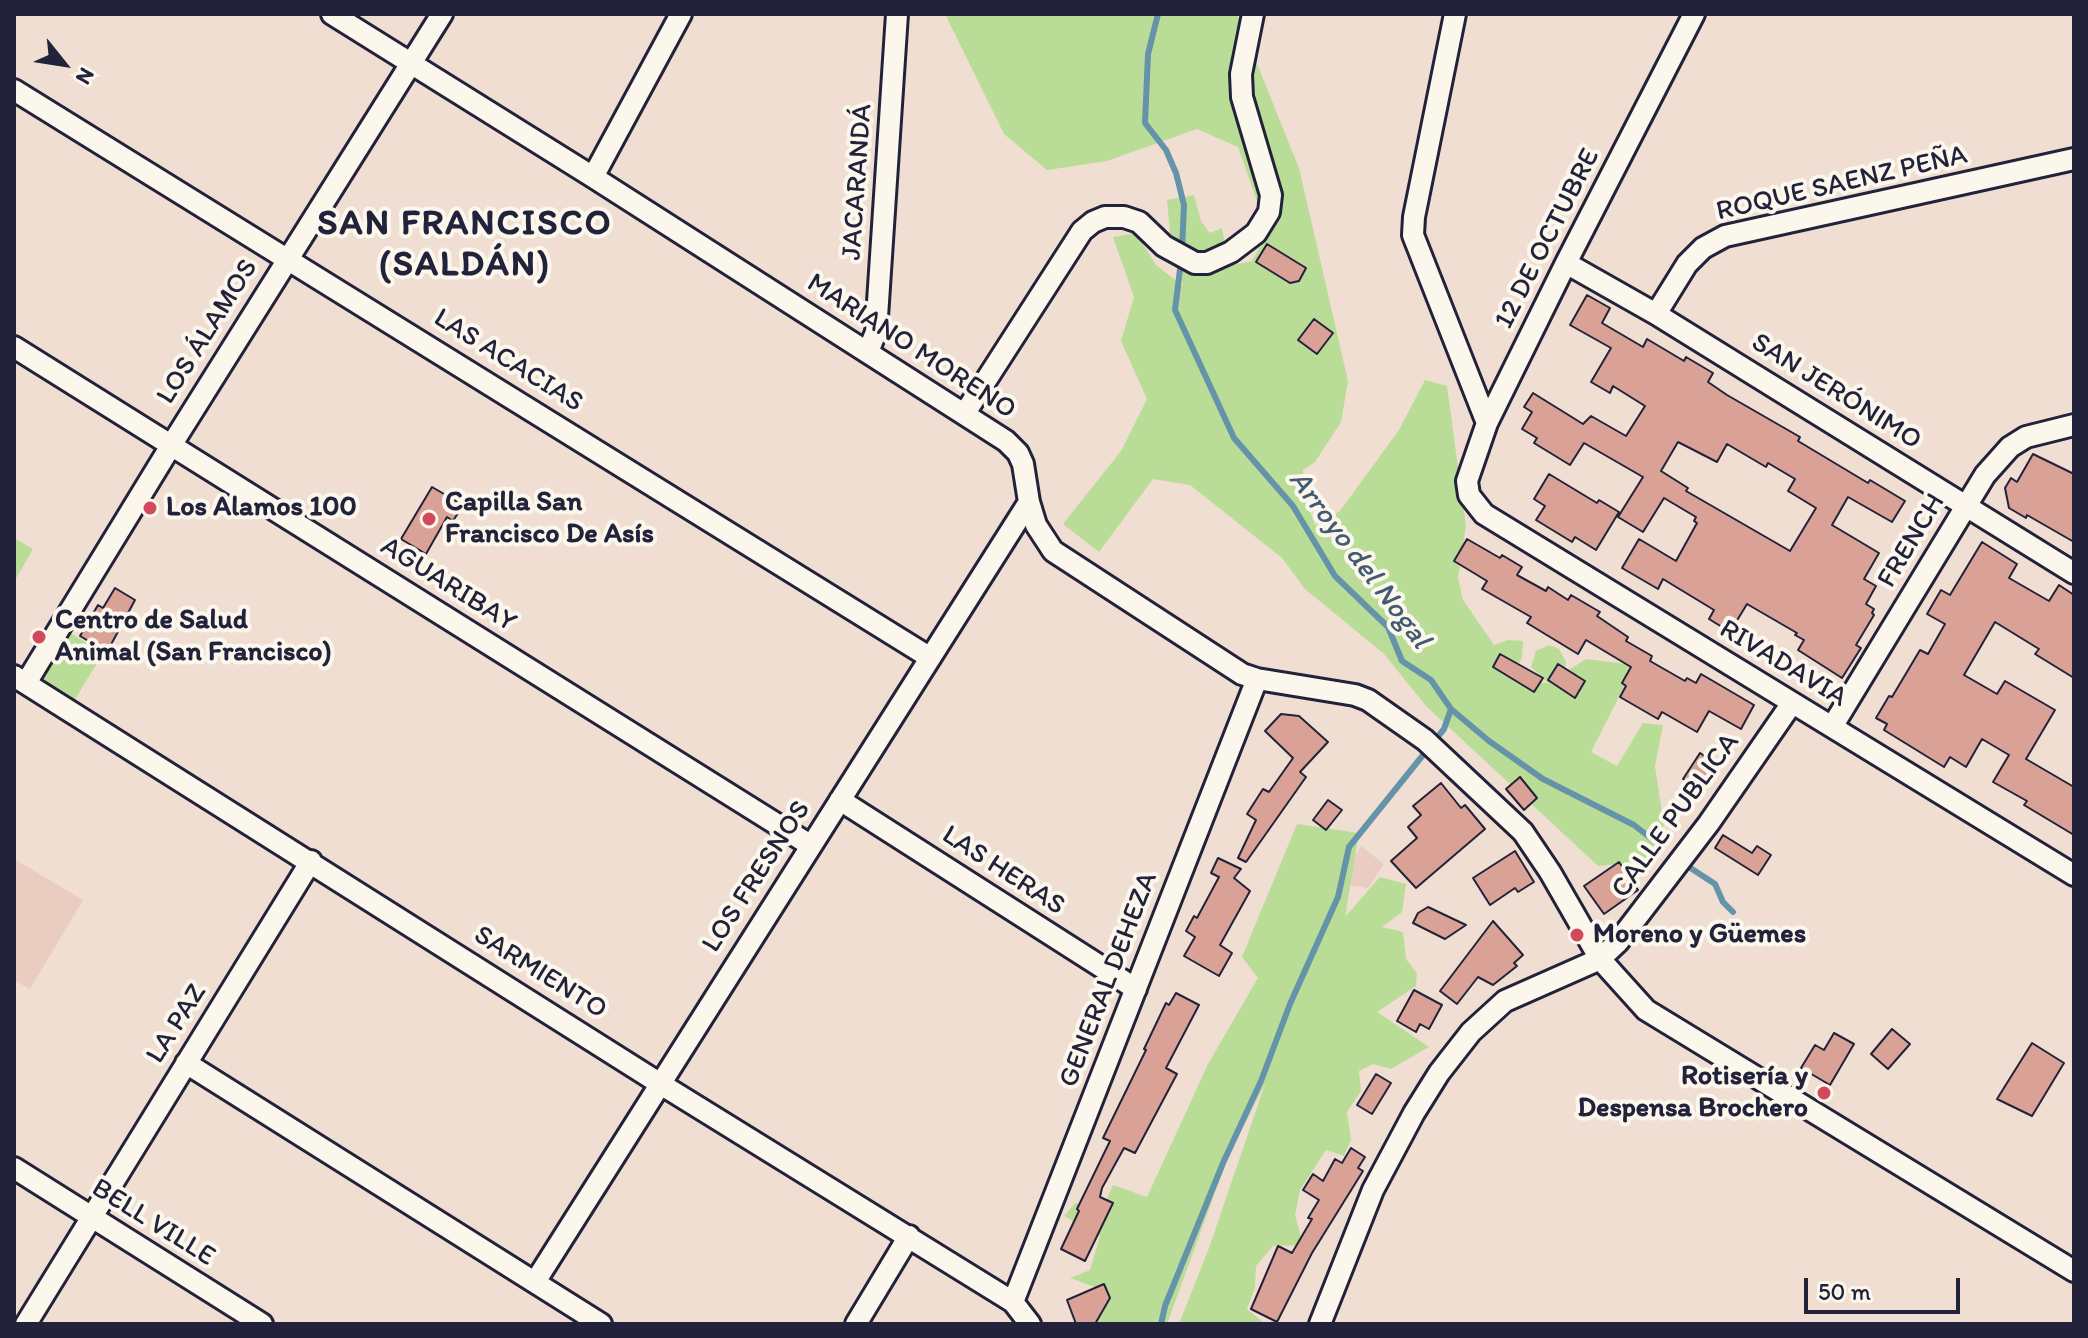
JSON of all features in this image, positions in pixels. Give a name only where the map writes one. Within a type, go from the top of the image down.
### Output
[{"type":"street","name":"MARIANO MORENO","points":[[332,14],[965,413],[1018,453],[1036,525],[1053,551],[1242,674],[1355,695],[1368,700],[1432,746],[1523,832],[1600,959],[1646,1010],[2074,1271]]},
{"type":"street","name":"LOS ÁLAMOS","points":[[20,679],[172,444],[442,14]]},
{"type":"street","points":[[593,177],[681,14]]},
{"type":"street","name":"JACARANDÁ","points":[[868,352],[876,332],[897,14]]},
{"type":"street","points":[[965,413],[1082,231],[1093,222],[1105,217],[1124,217],[1139,222],[1181,257],[1207,263],[1231,252],[1256,233],[1269,212],[1271,195],[1242,97],[1241,74],[1253,14]]},
{"type":"street","points":[[1455,14],[1413,235],[1487,423]]},
{"type":"street","name":"12 DE OCTUBRE","points":[[1469,495],[1467,481],[1487,423],[1694,14]]},
{"type":"street","name":"LAS ACACIAS","points":[[14,90],[929,657]]},
{"type":"street","name":"ROQUE SAENZ PEÑA","points":[[1656,314],[1687,264],[1703,248],[1725,236],[2074,159]]},
{"type":"street","name":"SAN JERÓNIMO","points":[[1566,263],[1656,314],[2074,573]]},
{"type":"street","name":"AGUARIBAY","points":[[14,347],[810,845]]},
{"type":"street","name":"FRENCH","points":[[1832,727],[1985,475],[2010,447],[2026,437],[2074,425]]},
{"type":"street","name":"RIVADAVIA","points":[[1469,495],[1484,514],[2074,875]]},
{"type":"street","name":"LOS FRESNOS","points":[[535,1282],[1029,502]]},
{"type":"street","name":"SARMIENTO","points":[[20,679],[659,1083],[1013,1302],[1030,1324]]},
{"type":"street","name":"GENERAL DEHEZA","points":[[1013,1302],[1257,679]]},
{"type":"street","name":"CALLE PUBLICA","points":[[1600,959],[1618,942],[1709,823],[1792,703]]},
{"type":"street","name":"LAS HERAS","points":[[840,800],[1136,989]]},
{"type":"street","name":"LA PAZ","points":[[26,1324],[311,861]]},
{"type":"street","points":[[1320,1324],[1373,1190],[1439,1073],[1471,1032],[1505,1001],[1600,959]]},
{"type":"street","points":[[186,1063],[601,1324]]},
{"type":"street","name":"BELL VILLE","points":[[14,1168],[262,1324]]},
{"type":"street","points":[[856,1324],[909,1236]]},
{"type":"shaded area","points":[[1361,846],[1384,864],[1368,888],[1342,884]]},
{"type":"shaded area","points":[[14,859],[83,900],[30,989],[14,980]]},
{"type":"green space","points":[[945,14],[1237,14],[1299,168],[1348,381],[1341,422],[1315,462],[1303,470],[1304,494],[1315,525],[1340,511],[1399,430],[1425,380],[1447,386],[1466,526],[1458,578],[1463,600],[1494,645],[1508,640],[1523,641],[1522,658],[1517,666],[1529,682],[1548,683],[1531,667],[1536,651],[1549,645],[1559,649],[1566,662],[1564,673],[1586,659],[1635,665],[1591,752],[1617,766],[1643,723],[1663,725],[1655,766],[1664,825],[1646,862],[1598,866],[1426,706],[1384,654],[1305,589],[1282,558],[1190,485],[1153,479],[1099,552],[1063,524],[1121,451],[1147,399],[1121,341],[1134,297],[1113,237],[1136,233],[1156,265],[1183,286],[1170,233],[1167,200],[1194,195],[1201,221],[1210,233],[1222,228],[1229,266],[1252,261],[1268,232],[1238,147],[1197,129],[1107,161],[1047,170],[1004,134]]},
{"type":"green space","points":[[14,538],[33,549],[14,582]]},
{"type":"green space","points":[[64,629],[103,653],[74,701],[34,677]]},
{"type":"green space","points":[[1297,824],[1359,833],[1345,917],[1380,877],[1406,884],[1402,912],[1382,927],[1403,932],[1406,959],[1417,973],[1416,986],[1377,1012],[1429,1047],[1391,1069],[1373,1064],[1359,1071],[1361,1091],[1347,1112],[1351,1140],[1344,1156],[1326,1150],[1300,1190],[1295,1215],[1303,1245],[1273,1246],[1256,1266],[1255,1288],[1247,1309],[1265,1324],[1179,1324],[1209,1248],[1265,1084],[1228,1157],[1167,1324],[1098,1324],[1100,1289],[1070,1278],[1090,1270],[1100,1236],[1064,1216],[1075,1203],[1103,1208],[1113,1185],[1147,1197],[1208,1064],[1258,978],[1242,957]]},
{"type":"building","points":[[1267,244],[1306,268],[1299,281],[1290,283],[1256,262]]},
{"type":"building","points":[[1587,295],[1610,308],[1602,323],[1643,347],[1647,339],[1684,361],[1686,357],[1713,373],[1708,382],[1727,395],[1800,437],[1798,441],[1868,483],[1870,480],[1905,501],[1892,522],[1848,497],[1832,525],[1879,553],[1864,579],[1876,586],[1866,604],[1874,609],[1874,615],[1856,645],[1861,648],[1842,678],[1798,650],[1804,640],[1795,635],[1797,633],[1747,604],[1730,632],[1709,619],[1714,610],[1663,579],[1658,589],[1622,568],[1639,539],[1676,561],[1697,523],[1694,521],[1696,517],[1664,498],[1643,532],[1618,517],[1643,477],[1584,443],[1570,465],[1534,443],[1537,438],[1522,429],[1532,412],[1524,407],[1533,393],[1583,424],[1591,416],[1626,436],[1645,406],[1613,386],[1610,393],[1591,382],[1611,348],[1570,325]],"holes":[[[1678,442],[1717,462],[1727,444],[1766,467],[1768,463],[1795,479],[1788,491],[1816,508],[1790,551],[1686,491],[1688,488],[1661,471]]]},
{"type":"building","points":[[1314,319],[1333,333],[1317,354],[1298,340]]},
{"type":"building","points":[[2033,454],[2074,474],[2074,542],[2009,508],[2005,488],[2011,478],[2017,482]]},
{"type":"building","points":[[1549,474],[1597,503],[1599,500],[1619,512],[1596,550],[1575,537],[1572,542],[1536,520],[1545,506],[1534,499]]},
{"type":"building","name":"Capilla San Francisco De Asís","points":[[432,487],[463,505],[453,521],[447,517],[426,554],[401,539]]},
{"type":"building","points":[[1467,539],[1522,567],[1517,575],[1546,591],[1548,587],[1568,600],[1571,595],[1600,612],[1597,616],[1628,637],[1626,641],[1652,656],[1650,661],[1685,681],[1687,678],[1696,683],[1701,674],[1754,705],[1741,729],[1709,711],[1697,732],[1662,712],[1658,719],[1620,697],[1626,686],[1622,683],[1631,667],[1586,640],[1578,654],[1527,623],[1531,617],[1482,589],[1487,581],[1454,561]]},
{"type":"building","points":[[1982,542],[2017,564],[2009,578],[2049,601],[2059,585],[2074,595],[2074,678],[2035,654],[2039,649],[1995,622],[1964,675],[1997,694],[2005,681],[2055,710],[2026,759],[2074,787],[2074,835],[2024,805],[2027,801],[1993,782],[2009,755],[1982,739],[1966,767],[1950,757],[1944,767],[1884,730],[1887,724],[1876,718],[1920,650],[1928,654],[1945,624],[1927,614],[1941,590],[1950,595]]},
{"type":"building","points":[[115,588],[135,600],[107,652],[80,636],[98,605],[103,608]]},
{"type":"building","points":[[1500,654],[1543,678],[1534,692],[1493,667]]},
{"type":"building","points":[[1558,664],[1585,681],[1575,698],[1548,680]]},
{"type":"building","points":[[1281,714],[1299,716],[1328,742],[1300,772],[1306,777],[1246,862],[1238,858],[1256,820],[1247,814],[1263,789],[1269,792],[1293,758],[1265,731]]},
{"type":"building","points":[[1700,753],[1716,764],[1700,789],[1683,779]]},
{"type":"building","points":[[1520,777],[1537,798],[1524,810],[1506,789]]},
{"type":"building","points":[[1441,783],[1461,808],[1465,805],[1485,829],[1416,888],[1391,861],[1417,838],[1408,827],[1421,815],[1413,806]]},
{"type":"building","points":[[1328,800],[1342,810],[1326,830],[1313,820]]},
{"type":"building","points":[[1723,835],[1752,853],[1757,846],[1771,855],[1758,875],[1715,848]]},
{"type":"building","points":[[1515,851],[1534,882],[1518,892],[1515,888],[1490,905],[1473,878]]},
{"type":"building","points":[[1218,858],[1241,869],[1234,878],[1250,891],[1220,945],[1232,953],[1219,976],[1184,956],[1195,937],[1186,931],[1194,916],[1197,918],[1219,877],[1211,873]]},
{"type":"building","points":[[1619,862],[1638,890],[1604,914],[1584,886]]},
{"type":"building","points":[[1428,907],[1466,925],[1445,939],[1413,923],[1418,913]]},
{"type":"building","points":[[1493,921],[1523,955],[1514,963],[1517,966],[1493,985],[1478,977],[1457,1004],[1440,991]]},
{"type":"building","points":[[1414,990],[1442,1005],[1429,1029],[1420,1024],[1416,1032],[1397,1021]]},
{"type":"building","points":[[1176,993],[1199,1005],[1166,1068],[1177,1074],[1135,1153],[1124,1148],[1102,1188],[1100,1197],[1113,1203],[1085,1261],[1061,1249],[1110,1141],[1103,1138],[1166,1003],[1169,1005]]},
{"type":"building","points":[[1892,1029],[1910,1044],[1888,1069],[1871,1054]]},
{"type":"building","points":[[1834,1033],[1854,1044],[1830,1085],[1801,1068],[1815,1045],[1824,1050]]},
{"type":"building","points":[[2032,1043],[2064,1063],[2032,1116],[1997,1099]]},
{"type":"building","points":[[1376,1074],[1391,1083],[1372,1114],[1357,1105]]},
{"type":"building","points":[[1351,1148],[1365,1157],[1358,1168],[1363,1171],[1312,1253],[1277,1322],[1251,1309],[1278,1246],[1292,1253],[1312,1219],[1308,1218],[1319,1200],[1303,1190],[1313,1174],[1323,1181],[1335,1159],[1342,1163]]},
{"type":"building","points":[[1104,1284],[1110,1298],[1095,1324],[1076,1324],[1067,1300]]},
{"type":"waterway","name":"Arroyo del Nogal","points":[[1158,14],[1148,54],[1145,123],[1166,150],[1176,173],[1184,205],[1182,250]]},
{"type":"waterway","name":"Arroyo del Nogal","points":[[1161,1324],[1165,1306],[1223,1163],[1338,897],[1349,847],[1444,729],[1451,709],[1431,680],[1402,661],[1388,627],[1335,576],[1293,506],[1234,438],[1175,310],[1181,261]]},
{"type":"waterway","points":[[1451,709],[1489,741],[1543,779],[1634,825],[1662,847]]},
{"type":"waterway","points":[[1689,867],[1715,884],[1723,902],[1733,912]]},
{"type":"place","name":"Los Alamos 100","points":[[150,508]]},
{"type":"place","name":"Capilla San Francisco De Asís","points":[[429,519]]},
{"type":"place","name":"Centro de Salud Animal (San Francisco)","points":[[39,637]]},
{"type":"place","name":"Moreno y Güemes","points":[[1577,935]]},
{"type":"place","name":"Rotisería y Despensa Brochero","points":[[1824,1093]]},
{"type":"district","name":"SAN FRANCISCO (SALDÁN)","points":[[465,246]]}]
